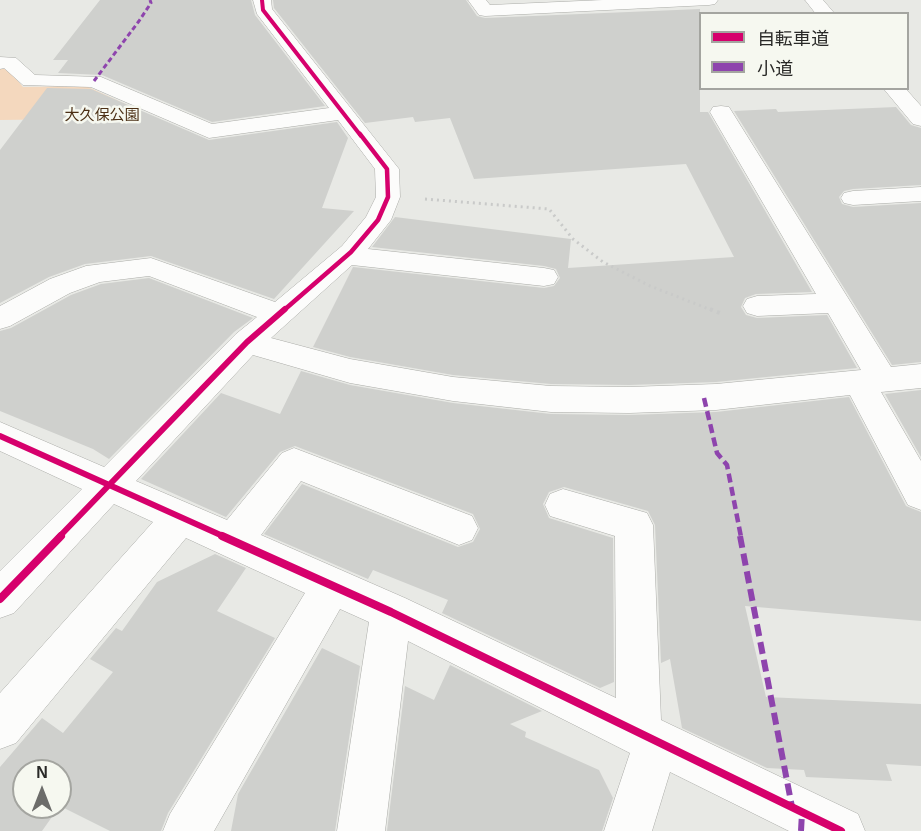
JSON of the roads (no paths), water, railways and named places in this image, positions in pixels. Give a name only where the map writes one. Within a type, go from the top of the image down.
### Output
[{"type":"street","points":[[0,599],[247,342],[347,256],[378,220],[388,197],[387,169],[263,10],[262,0]]},
{"type":"street","points":[[477,0],[485,11],[709,0]]},
{"type":"street","points":[[814,0],[824,12]]},
{"type":"street","points":[[0,63],[9,62],[30,81],[94,81],[209,131],[344,113]]},
{"type":"street","points":[[895,90],[921,119]]},
{"type":"street","points":[[721,112],[837,303],[921,494]]},
{"type":"street","points":[[853,198],[921,194]]},
{"type":"street","points":[[347,256],[544,278]]},
{"type":"street","points":[[0,320],[60,286],[78,279],[96,273],[150,267],[279,314]]},
{"type":"street","points":[[757,306],[837,303]]},
{"type":"street","points":[[247,342],[350,371],[453,389],[551,399],[629,400],[716,397],[921,376]]},
{"type":"street","points":[[0,436],[391,612],[841,831]]},
{"type":"street","points":[[234,541],[294,463],[459,528]]},
{"type":"street","points":[[563,504],[634,525],[647,738],[628,831]]},
{"type":"street","points":[[0,727],[181,517]]},
{"type":"street","points":[[187,831],[332,585]]},
{"type":"street","points":[[361,831],[391,612]]},
{"type":"park label","name":"大久保公園","points":[[102,116]]}]
